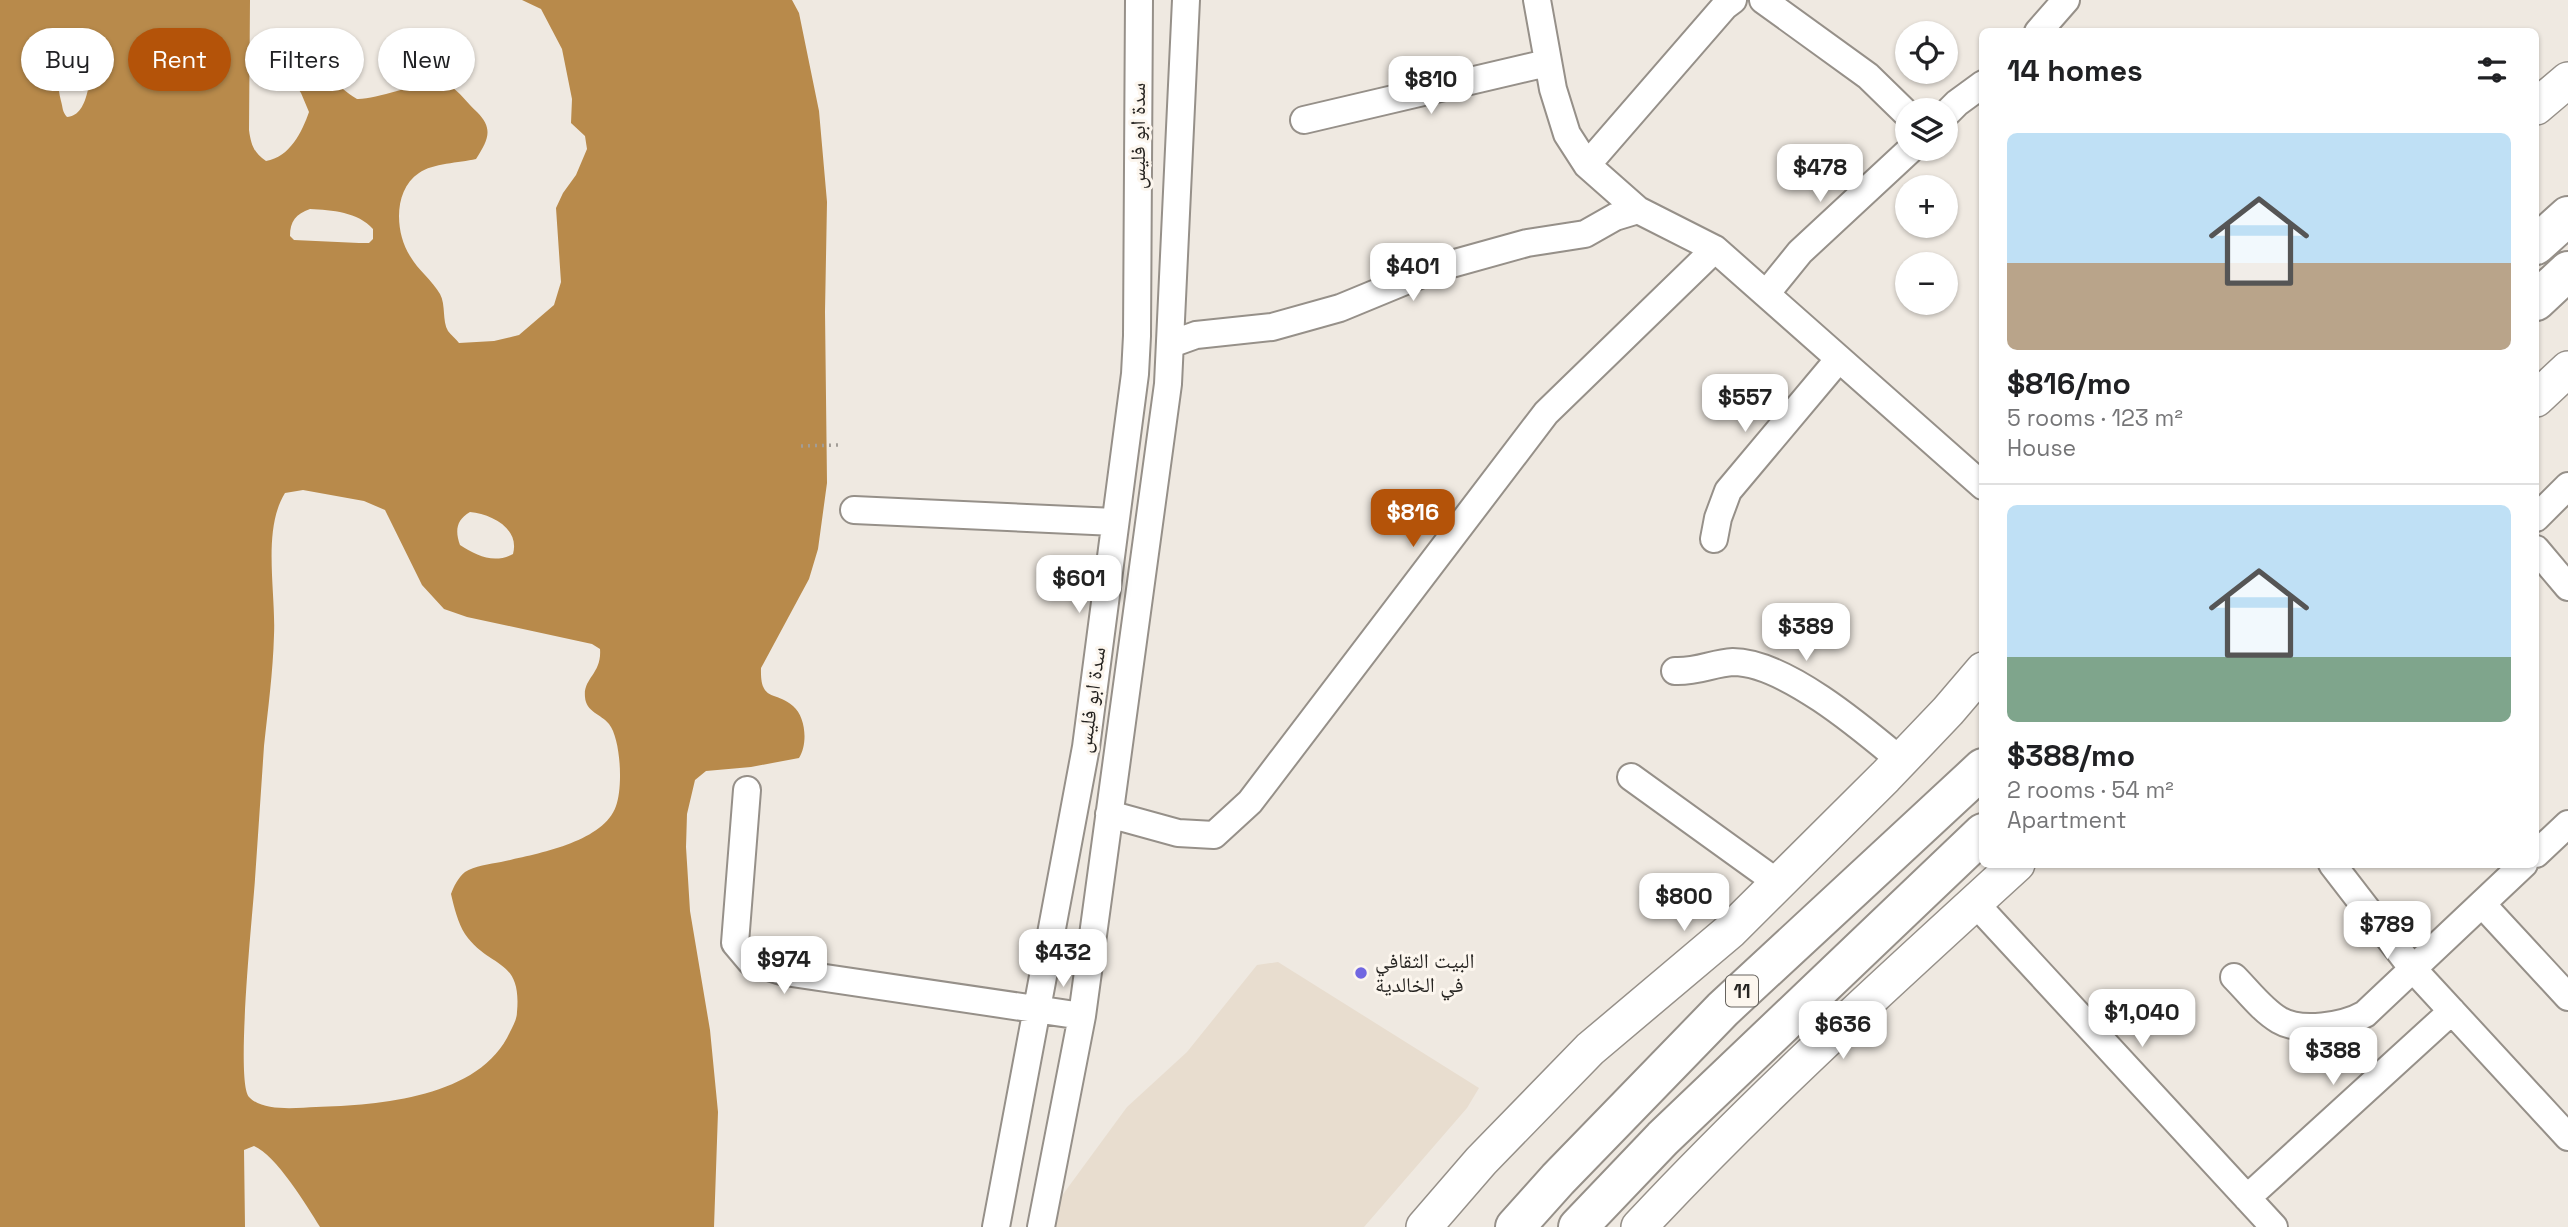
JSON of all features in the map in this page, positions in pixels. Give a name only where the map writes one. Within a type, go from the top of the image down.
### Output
[{"type":"highway","points":[[2539,242],[2568,216]]},
{"type":"highway","points":[[2539,298],[2568,271]]},
{"type":"highway","name":"11","points":[[1516,1227],[1632,1102],[1742,991],[1979,772]]},
{"type":"highway","name":"11","points":[[1578,1227],[1662,1138],[1979,837]]},
{"type":"highway","points":[[1632,1102],[1662,1138]]},
{"type":"main road","points":[[2539,104],[2568,80]]},
{"type":"main road","points":[[2539,396],[2566,374]]},
{"type":"main road","points":[[1424,1227],[1481,1161],[1590,1049],[1730,931],[1900,760],[1979,675]]},
{"type":"main road","points":[[1639,1227],[1689,1172],[1782,1080],[2013,868]]},
{"type":"street","name":"سدة ابو فليس","points":[[996,1227],[1086,747],[1135,374],[1139,0]]},
{"type":"street","name":"سدة ابو فليس","points":[[1041,1227],[1082,1016],[1168,384],[1186,0]]},
{"type":"street","points":[[1537,0],[1547,63],[1567,134],[1587,165],[1638,210],[1716,250],[1979,483]]},
{"type":"street","points":[[1587,165],[1733,0]]},
{"type":"street","points":[[1763,0],[1868,76],[1895,102]]},
{"type":"street","points":[[2042,28],[2066,0]]},
{"type":"street","points":[[1304,120],[1547,63]]},
{"type":"street","points":[[1958,104],[1979,87]]},
{"type":"street","points":[[1766,294],[1800,252],[1898,161]]},
{"type":"street","points":[[1171,344],[1196,335],[1272,327],[1340,308],[1437,268],[1527,243],[1585,234],[1615,217],[1638,210]]},
{"type":"street","points":[[1109,814],[1178,833],[1214,835],[1250,802],[1546,413],[1716,250]]},
{"type":"street","points":[[1714,539],[1717,518],[1728,491],[1838,360]]},
{"type":"street","points":[[2539,515],[2568,486]]},
{"type":"street","points":[[854,510],[1115,522]]},
{"type":"street","points":[[2539,553],[2568,587]]},
{"type":"street","points":[[1675,671],[1692,672],[1734,662],[1764,669],[1801,686],[1846,715],[1900,760]]},
{"type":"street","points":[[1631,777],[1778,883]]},
{"type":"street","points":[[747,790],[735,943],[751,962],[785,972],[1082,1016]]},
{"type":"street","points":[[2539,851],[2568,824]]},
{"type":"street","points":[[2335,868],[2413,969],[2568,1137]]},
{"type":"street","points":[[2234,977],[2281,1022],[2295,1025],[2336,1025],[2354,1021],[2365,1014],[2520,868]]},
{"type":"street","points":[[1975,903],[2274,1227]]},
{"type":"street","points":[[2482,904],[2568,997]]},
{"type":"street","points":[[2246,1198],[2452,1012]]},
{"type":"path","points":[[802,446],[838,446]]},
{"type":"shaded area","points":[[0,0],[250,0],[250,28],[245,28],[245,91],[249,91],[251,140],[259,155],[266,161],[288,149],[303,128],[309,112],[300,91],[346,91],[357,99],[398,91],[456,91],[486,124],[484,146],[476,159],[431,167],[419,173],[405,190],[399,224],[405,247],[413,261],[440,294],[446,327],[459,343],[494,341],[519,335],[554,305],[561,282],[556,208],[576,175],[587,149],[585,136],[571,123],[572,99],[562,49],[541,9],[522,0],[792,0],[799,13],[819,111],[827,202],[827,483],[818,549],[809,579],[761,668],[761,679],[766,691],[793,706],[801,717],[804,731],[802,752],[799,758],[751,767],[706,771],[695,780],[687,814],[690,911],[710,1030],[718,1112],[714,1227],[320,1227],[281,1170],[263,1151],[254,1146],[244,1150],[245,1227],[0,1227]],"holes":[[[310,209],[352,215],[373,229],[373,239],[369,243],[294,240],[290,236],[293,222]],[[303,490],[364,501],[385,510],[422,585],[444,609],[467,617],[592,644],[600,649],[598,664],[587,685],[585,697],[588,706],[606,721],[613,731],[620,776],[616,806],[609,819],[597,829],[583,838],[549,851],[473,868],[458,879],[451,894],[465,934],[474,945],[509,972],[514,982],[517,994],[516,1017],[496,1054],[476,1071],[452,1084],[425,1093],[369,1104],[281,1108],[263,1105],[249,1097],[245,1084],[244,1029],[273,649],[272,543],[278,508],[285,493]],[[470,512],[487,516],[502,524],[512,537],[513,554],[499,558],[486,557],[460,545],[458,526]]]},
{"type":"shaded area","points":[[1278,962],[1479,1088],[1467,1108],[1364,1227],[1039,1227],[1127,1107],[1187,1052],[1257,965]]},
{"type":"place","name":"البيت الثقافي في الخالدية","points":[[1361,973]]}]
